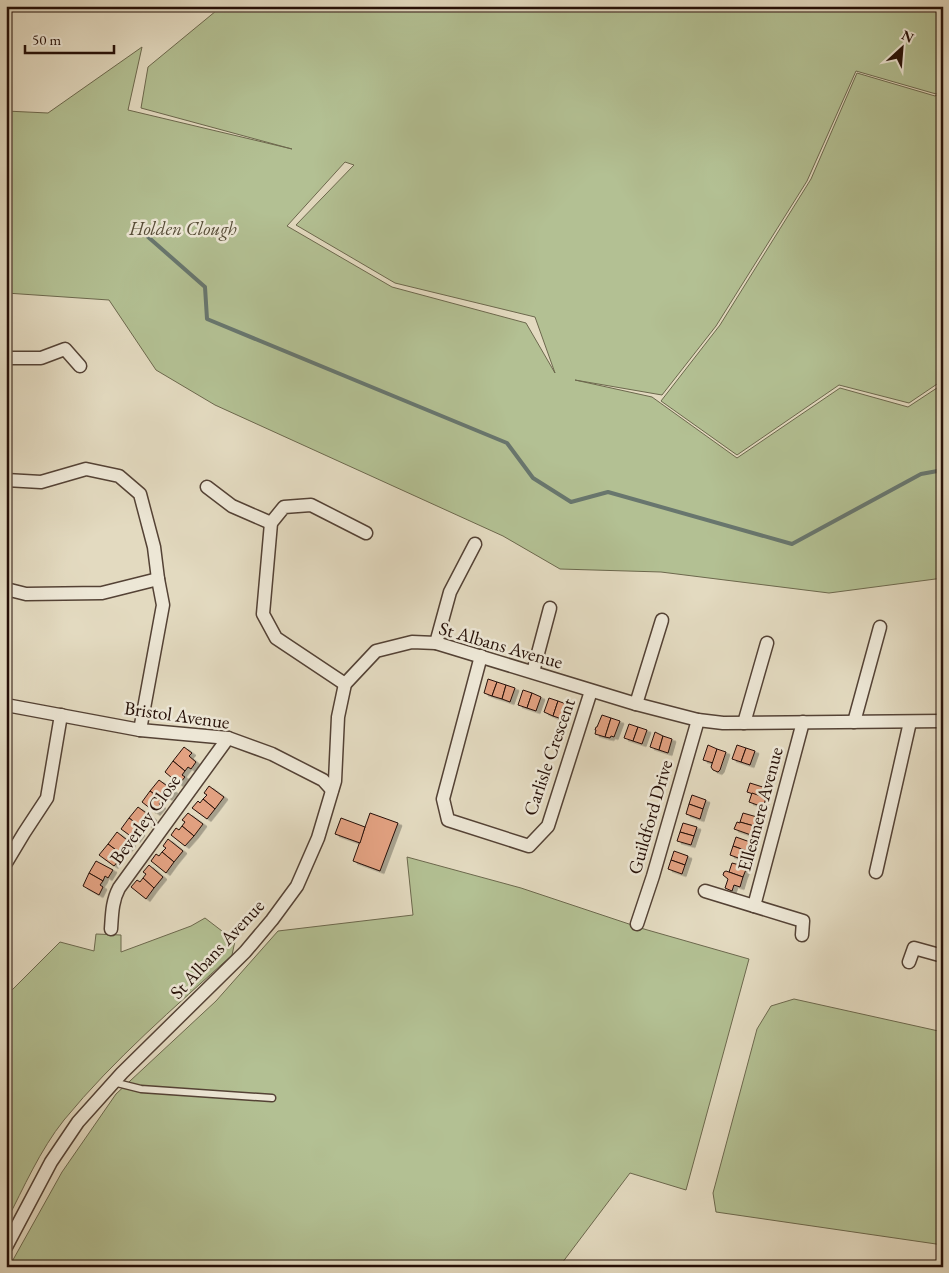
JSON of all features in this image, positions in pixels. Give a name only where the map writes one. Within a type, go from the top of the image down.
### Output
[{"type":"street","points":[[6,358],[41,358],[65,349],[80,366]]},
{"type":"street","points":[[6,480],[41,482],[86,469],[119,476],[140,494],[154,547],[163,605],[140,730]]},
{"type":"street","points":[[208,487],[232,506],[271,522]]},
{"type":"street","points":[[345,684],[276,638],[263,614],[271,522],[284,507],[311,505],[366,533]]},
{"type":"street","points":[[436,643],[450,592],[475,544]]},
{"type":"street","points":[[6,588],[26,594],[102,593],[158,579]]},
{"type":"street","points":[[533,672],[550,608]]},
{"type":"street","points":[[636,704],[662,620]]},
{"type":"street","points":[[854,722],[880,628]]},
{"type":"street","name":"St Albans Avenue","points":[[6,1247],[50,1162],[78,1122],[113,1082],[245,952],[297,886],[318,838],[335,781],[338,717],[345,684],[376,651],[412,642],[436,643],[636,704],[698,720],[723,723],[943,721]]},
{"type":"street","points":[[744,723],[767,643]]},
{"type":"street","name":"Carlisle Crescent","points":[[481,656],[443,799],[446,813],[448,820],[529,846],[548,826],[591,690]]},
{"type":"street","name":"Bristol Avenue","points":[[6,705],[140,730],[228,738],[272,754],[322,780],[332,790]]},
{"type":"street","points":[[6,863],[47,798],[61,715]]},
{"type":"street","name":"Guildford Drive","points":[[637,924],[653,876],[698,720]]},
{"type":"street","name":"Ellesmere Avenue","points":[[754,906],[803,722]]},
{"type":"street","points":[[876,872],[910,722]]},
{"type":"street","name":"Beverley Close","points":[[111,929],[112,909],[118,888],[228,738]]},
{"type":"street","points":[[704,891],[803,921],[802,935]]},
{"type":"street","points":[[909,962],[914,948],[943,956]]},
{"type":"lane","points":[[113,1082],[141,1089],[272,1098]]},
{"type":"green space","name":"Holden Clough","points":[[222,6],[943,6],[943,90],[936,94],[856,71],[807,181],[716,326],[662,395],[575,380],[652,397],[737,458],[840,388],[908,407],[943,384],[943,578],[829,593],[661,572],[560,569],[503,536],[215,405],[156,370],[109,300],[6,293],[6,111],[48,113],[142,47],[128,110],[292,149],[141,108],[148,67]],"holes":[[[345,162],[354,165],[296,225],[395,283],[535,317],[555,373],[526,323],[392,287],[287,226]]]},
{"type":"green space","points":[[857,73],[935,96],[943,91],[943,380],[909,403],[839,385],[737,455],[661,401],[720,325],[811,179]]},
{"type":"green space","points":[[407,857],[521,888],[644,929],[749,959],[686,1190],[630,1173],[559,1267],[9,1267],[62,1172],[116,1094],[216,1001],[278,931],[413,915]]},
{"type":"green space","points":[[205,918],[235,941],[232,955],[124,1055],[64,1120],[40,1156],[6,1222],[6,996],[60,942],[94,951],[96,934],[121,935],[121,952],[191,926]]},
{"type":"green space","points":[[794,999],[943,1032],[943,1245],[716,1212],[713,1193],[757,1029],[771,1006]]},
{"type":"building","points":[[488,679],[497,682],[492,696],[484,693]]},
{"type":"building","points":[[497,682],[506,685],[502,699],[492,696]]},
{"type":"building","points":[[506,685],[515,688],[510,702],[502,699]]},
{"type":"building","points":[[523,690],[532,693],[527,708],[518,705]]},
{"type":"building","points":[[532,693],[541,697],[536,711],[527,708]]},
{"type":"building","points":[[549,698],[558,701],[553,716],[544,712]]},
{"type":"building","points":[[558,701],[566,704],[562,719],[553,716]]},
{"type":"building","points":[[602,715],[611,718],[605,737],[595,734]]},
{"type":"building","points":[[611,718],[620,721],[614,737],[611,736],[610,738],[605,737]]},
{"type":"building","points":[[629,724],[638,727],[633,741],[624,738]]},
{"type":"building","points":[[638,727],[647,730],[642,744],[633,741]]},
{"type":"building","points":[[655,732],[663,736],[659,750],[650,747]]},
{"type":"building","points":[[663,736],[672,739],[668,753],[659,750]]},
{"type":"building","points":[[708,745],[717,749],[713,763],[703,760]]},
{"type":"building","points":[[737,745],[746,748],[741,762],[732,759]]},
{"type":"building","points":[[184,747],[192,753],[189,756],[196,762],[191,769],[188,767],[185,771],[173,761]]},
{"type":"building","points":[[746,748],[755,751],[750,765],[741,762]]},
{"type":"building","points":[[717,749],[726,752],[718,772],[711,767]]},
{"type":"building","points":[[173,761],[185,771],[182,775],[185,777],[179,784],[165,772]]},
{"type":"building","points":[[159,780],[174,791],[168,798],[166,796],[162,800],[150,791]]},
{"type":"building","points":[[750,783],[769,789],[766,798],[747,792]]},
{"type":"building","points":[[209,786],[224,797],[215,809],[203,799],[207,795],[204,793]]},
{"type":"building","points":[[150,791],[162,800],[159,804],[162,806],[156,813],[142,802]]},
{"type":"building","points":[[752,793],[766,798],[763,807],[749,802]]},
{"type":"building","points":[[692,795],[706,800],[703,809],[689,804]]},
{"type":"building","points":[[203,799],[215,809],[207,819],[192,808],[198,801],[200,803]]},
{"type":"building","points":[[689,804],[703,809],[700,819],[686,814]]},
{"type":"building","points":[[138,807],[153,818],[148,825],[145,823],[141,827],[129,818]]},
{"type":"building","points":[[188,813],[203,824],[194,836],[182,826],[185,822],[182,820]]},
{"type":"building","points":[[370,813],[398,823],[380,871],[353,861]]},
{"type":"building","points":[[743,813],[757,817],[754,826],[740,822]]},
{"type":"building","points":[[129,818],[141,827],[138,831],[141,833],[136,840],[121,829]]},
{"type":"building","points":[[341,818],[365,827],[360,843],[335,834]]},
{"type":"building","points":[[737,822],[754,826],[751,835],[734,829]]},
{"type":"building","points":[[683,823],[697,827],[694,836],[680,832]]},
{"type":"building","points":[[182,826],[194,836],[185,846],[171,835],[176,828],[179,830]]},
{"type":"building","points":[[117,832],[132,844],[126,851],[123,849],[120,853],[108,844]]},
{"type":"building","points":[[680,832],[694,836],[691,845],[677,841]]},
{"type":"building","points":[[736,837],[750,842],[747,851],[733,846]]},
{"type":"building","points":[[168,839],[183,851],[174,862],[162,852],[166,848],[163,846]]},
{"type":"building","points":[[108,844],[120,853],[117,857],[120,859],[114,866],[99,855]]},
{"type":"building","points":[[733,846],[747,851],[744,860],[730,855]]},
{"type":"building","points":[[674,851],[688,856],[685,865],[671,860]]},
{"type":"building","points":[[162,852],[174,862],[166,873],[151,861],[156,854],[159,856]]},
{"type":"building","points":[[671,860],[685,865],[682,874],[668,869]]},
{"type":"building","points":[[96,861],[113,870],[108,878],[105,876],[103,881],[89,873]]},
{"type":"building","points":[[732,863],[747,867],[743,877],[729,872]]},
{"type":"building","points":[[149,865],[163,877],[154,888],[143,878],[146,874],[143,872]]},
{"type":"building","points":[[726,871],[743,877],[740,887],[734,885],[732,891],[725,888],[728,879],[723,875]]},
{"type":"building","points":[[89,873],[103,881],[100,885],[103,887],[99,895],[83,886]]},
{"type":"building","points":[[143,878],[154,888],[146,899],[131,887],[137,880],[140,882]]},
{"type":"waterway","points":[[147,236],[205,287],[207,319],[507,443],[533,478],[571,502],[608,492],[792,544],[921,474],[943,470]]}]
